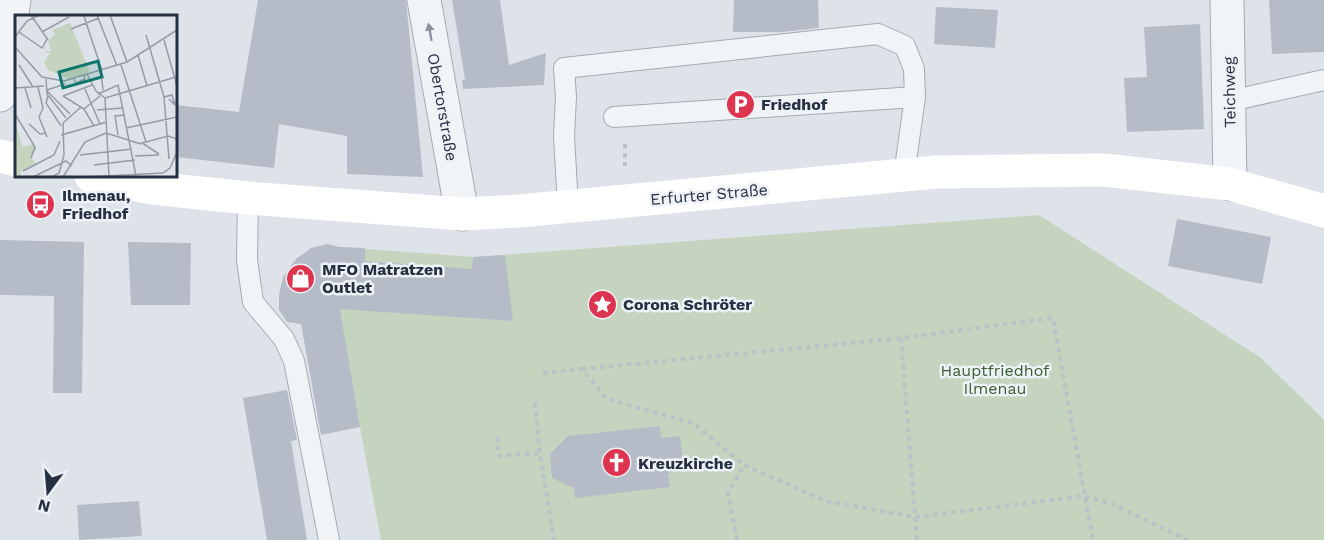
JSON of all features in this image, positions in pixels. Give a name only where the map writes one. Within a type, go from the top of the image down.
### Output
[{"type":"main road","points":[[0,156],[15,160]]},
{"type":"main road","name":"Erfurter Straße","points":[[96,177],[152,188],[248,198],[462,214],[936,172],[1103,170],[1230,184],[1324,212]]},
{"type":"street","points":[[0,95],[14,0]]},
{"type":"street","name":"Obertorstraße","points":[[424,0],[462,214]]},
{"type":"street","name":"Teichweg","points":[[1227,0],[1230,184]]},
{"type":"lane","points":[[568,206],[564,136],[566,97],[564,68],[878,34],[905,46],[914,69],[915,97],[904,175]]},
{"type":"lane","points":[[1230,101],[1324,80]]},
{"type":"lane","points":[[619,116],[915,97]]},
{"type":"lane","points":[[248,198],[247,260],[253,302],[284,339],[294,361],[329,540]]},
{"type":"path","points":[[619,116],[625,201]]},
{"type":"path","points":[[543,373],[901,338],[1053,318],[1093,540]]},
{"type":"path","points":[[901,338],[917,540]]},
{"type":"path","points":[[582,369],[607,399],[693,423],[744,465],[826,501],[915,517],[1084,496],[1112,504],[1188,540]]},
{"type":"path","points":[[535,403],[540,453],[554,540]]},
{"type":"path","points":[[497,437],[499,456],[540,453]]},
{"type":"path","points":[[737,540],[728,493],[744,465]]},
{"type":"green space","name":"Hauptfriedhof Ilmenau","points":[[1039,215],[1261,358],[1324,420],[1324,540],[381,540],[338,298],[340,247],[473,257]]},
{"type":"building","points":[[258,0],[406,0],[423,177],[347,174],[347,136],[279,124],[274,168],[177,157],[177,105],[239,112]]},
{"type":"building","points":[[452,0],[500,0],[509,65],[546,53],[544,85],[463,89],[462,80],[465,79]]},
{"type":"building","points":[[734,0],[818,0],[819,28],[782,32],[733,32]]},
{"type":"building","points":[[1269,0],[1324,0],[1324,52],[1272,54]]},
{"type":"building","points":[[936,7],[998,10],[995,48],[934,44]]},
{"type":"building","points":[[1200,24],[1204,129],[1127,132],[1124,78],[1147,77],[1144,27]]},
{"type":"building","points":[[1177,219],[1271,237],[1262,284],[1168,266]]},
{"type":"building","points":[[0,240],[84,242],[82,393],[53,393],[54,296],[0,295]]},
{"type":"building","points":[[128,242],[191,243],[190,305],[131,305]]},
{"type":"building","points":[[327,244],[365,248],[365,261],[472,269],[473,257],[505,255],[513,321],[340,309],[360,427],[321,435],[301,324],[287,322],[279,310],[279,295],[283,277],[296,259],[311,248]]},
{"type":"building","points":[[287,390],[297,440],[291,441],[307,540],[267,540],[243,398]]},
{"type":"building","name":"Kreuzkirche","points":[[660,426],[661,438],[680,436],[684,471],[668,473],[670,487],[575,498],[574,488],[552,478],[550,454],[568,436]]},
{"type":"building","points":[[139,501],[142,536],[79,540],[77,505]]},
{"type":"place","name":"Friedhof","points":[[740,104]]},
{"type":"place","name":"Ilmenau, Friedhof","points":[[41,204]]},
{"type":"place","name":"MFO Matratzen Outlet","points":[[301,278]]},
{"type":"place","name":"Corona Schröter","points":[[602,304]]},
{"type":"place","name":"Kreuzkirche","points":[[617,463]]}]
